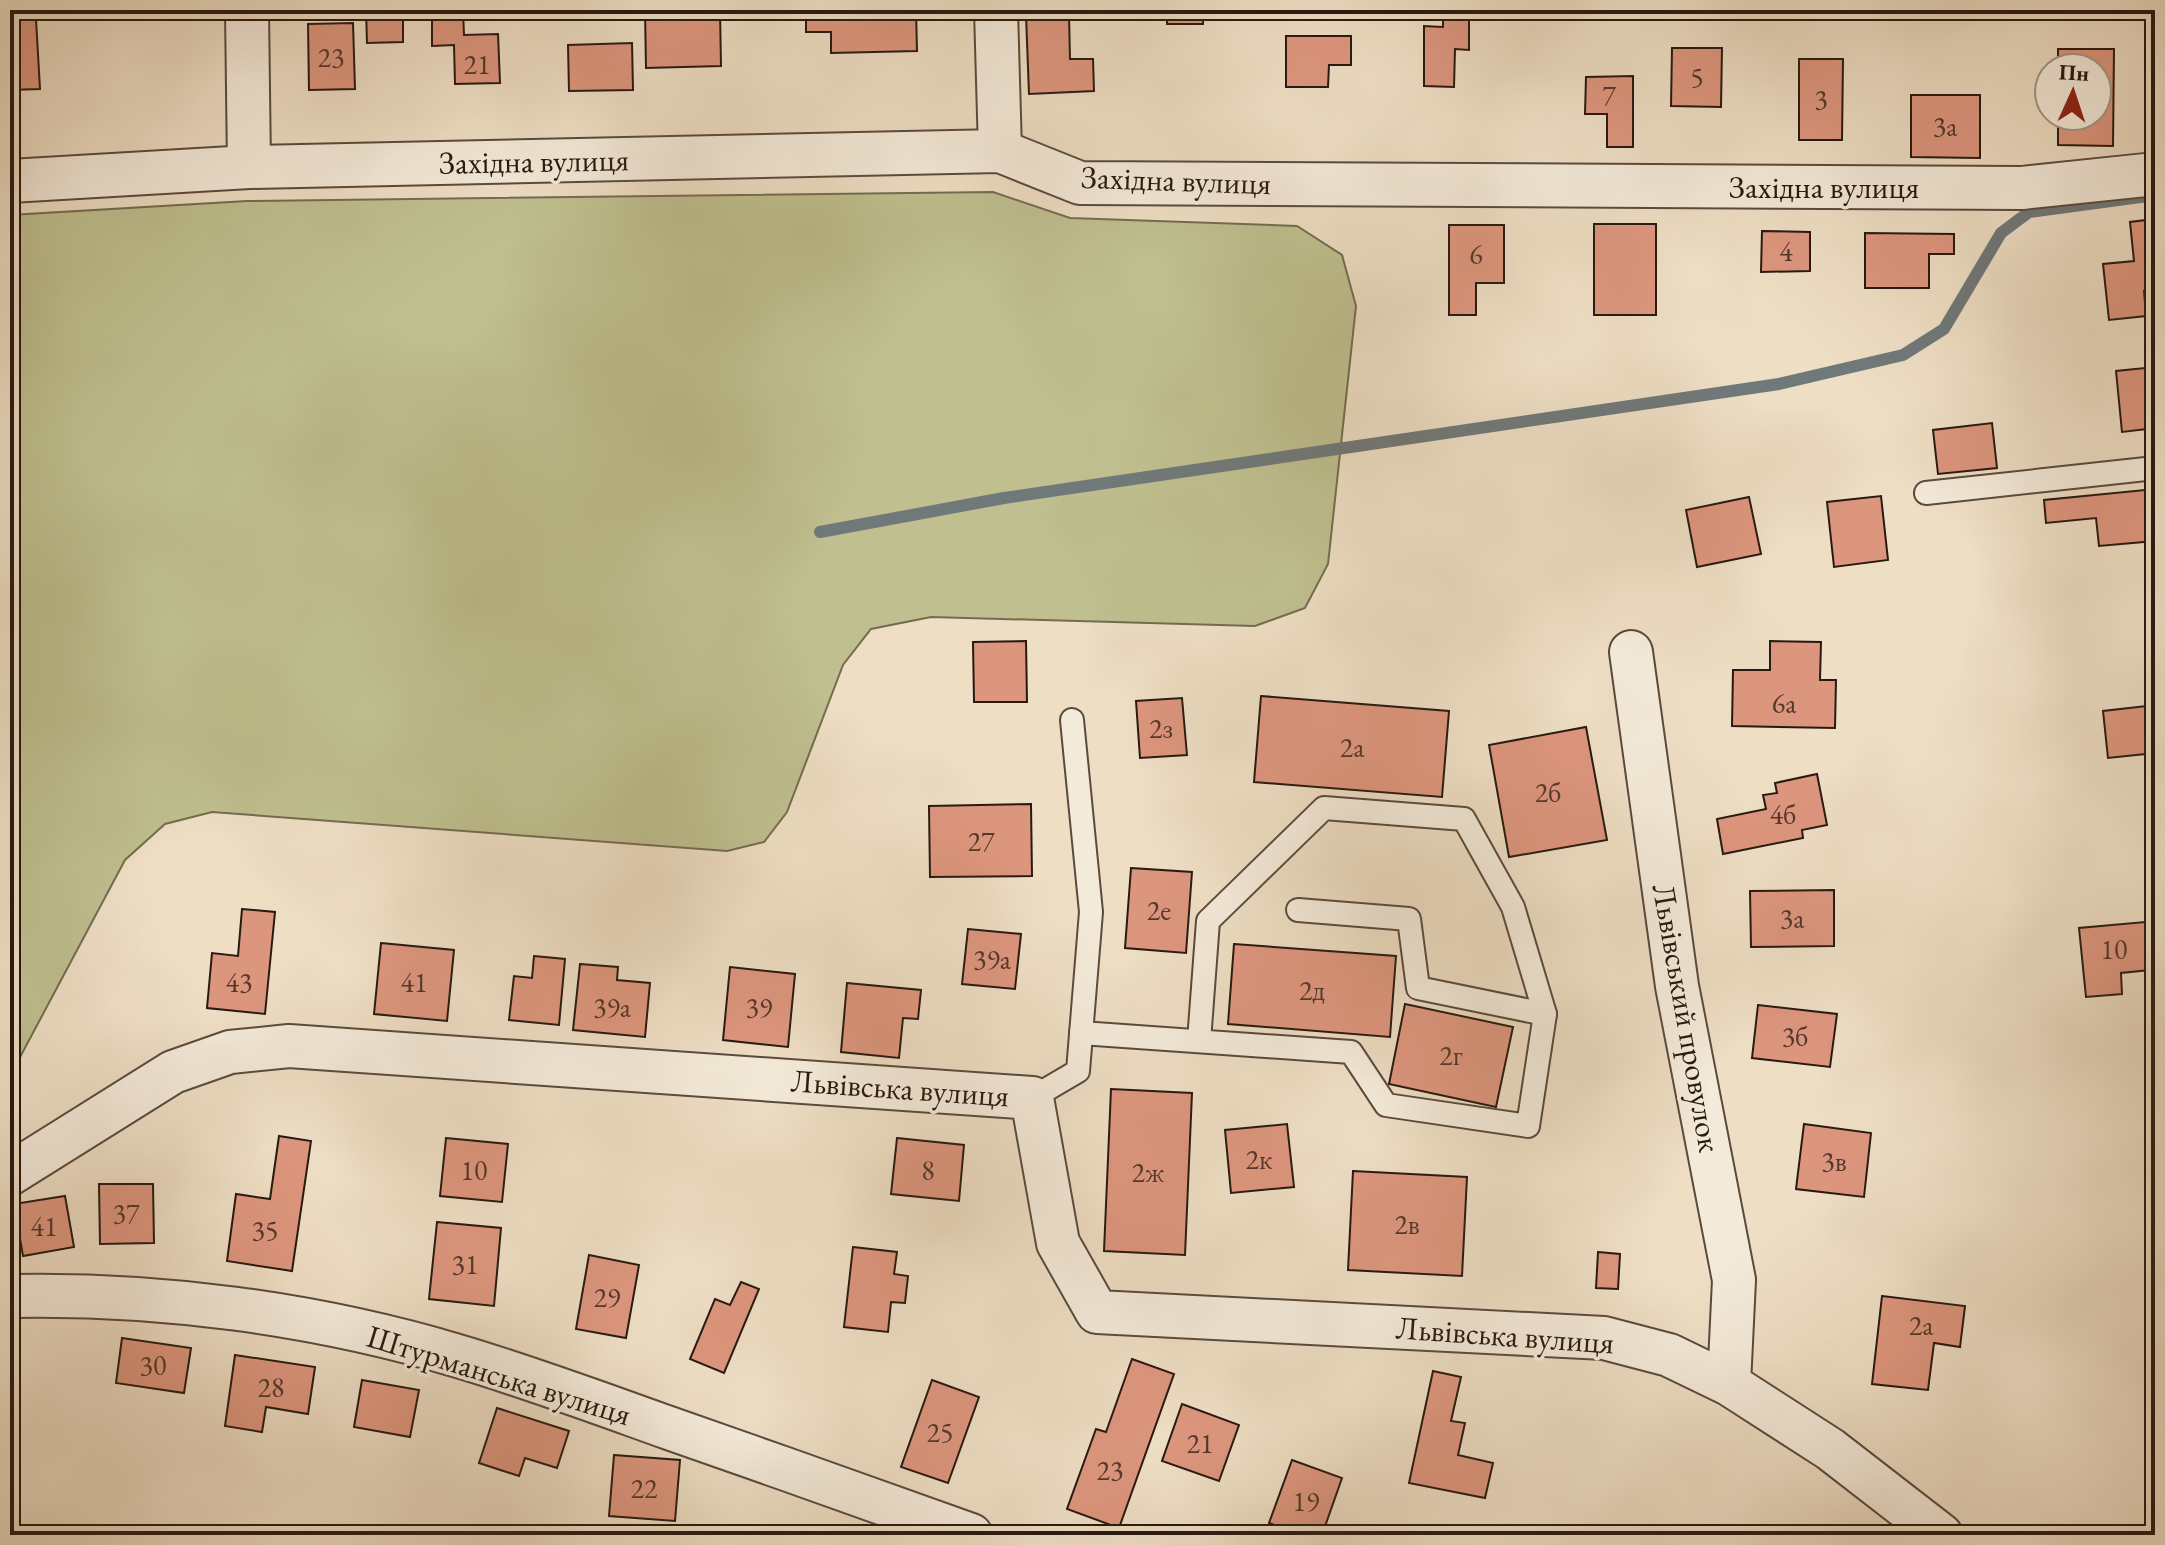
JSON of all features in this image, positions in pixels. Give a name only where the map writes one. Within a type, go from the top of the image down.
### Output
[{"type":"street","points":[[247,10],[249,167]]},
{"type":"street","points":[[996,10],[1000,151]]},
{"type":"street","name":"Західна вулиця","points":[[10,181],[249,167],[1000,151],[1080,183],[2022,188],[2155,174]]},
{"type":"street","name":"Львівський провулок","points":[[1631,652],[1677,986],[1734,1280],[1729,1384]]},
{"type":"street","name":"Львівська вулиця","points":[[10,1174],[173,1072],[230,1052],[289,1046],[1032,1098],[1058,1243],[1097,1312],[1604,1338],[1669,1355],[1729,1384],[1830,1449],[1941,1535]]},
{"type":"street","name":"Штурманська вулиця","points":[[10,1296],[57,1295],[192,1304],[325,1324],[456,1355],[971,1535]]},
{"type":"lane","points":[[1926,493],[2155,468]]},
{"type":"lane","points":[[1032,1098],[1078,1071],[1091,912],[1072,720]]},
{"type":"lane","points":[[1081,1033],[1351,1052],[1386,1105],[1528,1126],[1545,1014],[1513,907],[1464,819],[1324,808],[1208,921],[1199,1041]]},
{"type":"lane","points":[[1298,910],[1409,919],[1418,988],[1545,1014]]},
{"type":"green space","points":[[993,192],[1070,218],[1297,226],[1342,255],[1356,306],[1328,564],[1305,608],[1255,626],[931,617],[871,629],[843,665],[787,812],[764,842],[727,851],[212,812],[165,824],[125,860],[10,1076],[10,215],[247,201]]},
{"type":"building","points":[[366,10],[403,10],[403,42],[367,43]]},
{"type":"building","points":[[432,10],[463,10],[464,35],[498,34],[500,83],[455,84],[454,45],[432,46]]},
{"type":"building","points":[[645,10],[720,10],[721,66],[646,68]]},
{"type":"building","points":[[806,10],[916,10],[917,51],[831,53],[831,32],[806,32]]},
{"type":"building","points":[[1167,10],[1203,10],[1203,24],[1167,24]]},
{"type":"building","points":[[1443,10],[1469,10],[1469,50],[1455,49],[1454,87],[1424,86],[1424,26],[1443,27]]},
{"type":"building","points":[[1069,14],[1070,59],[1093,59],[1094,91],[1029,94],[1026,15]]},
{"type":"building","points":[[36,19],[40,89],[10,90],[10,20]]},
{"type":"building","points":[[353,23],[355,89],[309,90],[308,24]]},
{"type":"building","points":[[1286,36],[1351,36],[1351,65],[1329,65],[1328,87],[1286,87]]},
{"type":"building","points":[[632,43],[633,90],[569,91],[568,45]]},
{"type":"building","points":[[1672,48],[1722,48],[1721,107],[1671,106]]},
{"type":"building","points":[[2058,49],[2114,49],[2113,146],[2058,145],[2058,132],[2113,132],[2113,52],[2058,52]]},
{"type":"building","points":[[1799,59],[1843,59],[1842,140],[1799,140]]},
{"type":"building","points":[[1633,76],[1633,147],[1607,147],[1607,114],[1585,114],[1586,77]]},
{"type":"building","points":[[1911,95],[1980,95],[1980,158],[1911,157]]},
{"type":"building","points":[[2155,219],[2155,290],[2144,291],[2146,316],[2109,320],[2103,264],[2134,261],[2130,222]]},
{"type":"building","points":[[1594,224],[1656,224],[1656,315],[1594,315]]},
{"type":"building","points":[[1449,225],[1504,225],[1504,283],[1476,283],[1476,315],[1449,315]]},
{"type":"building","points":[[1762,231],[1810,232],[1810,271],[1761,272]]},
{"type":"building","points":[[1865,233],[1954,234],[1954,254],[1929,254],[1929,288],[1865,288]]},
{"type":"building","points":[[2155,367],[2155,428],[2122,432],[2116,371]]},
{"type":"building","points":[[1992,423],[1997,468],[1938,474],[1933,430]]},
{"type":"building","points":[[2155,489],[2155,541],[2099,546],[2096,518],[2046,523],[2044,500]]},
{"type":"building","points":[[1881,496],[1888,560],[1834,567],[1827,502]]},
{"type":"building","points":[[1749,497],[1761,554],[1697,567],[1686,510]]},
{"type":"building","points":[[1026,641],[1027,702],[974,702],[973,642]]},
{"type":"building","points":[[1770,641],[1821,642],[1820,680],[1836,680],[1835,728],[1732,726],[1733,670],[1770,670]]},
{"type":"building","points":[[1261,696],[1449,711],[1442,797],[1254,782]]},
{"type":"building","points":[[1182,698],[1187,755],[1140,758],[1136,701]]},
{"type":"building","points":[[2155,705],[2155,753],[2108,758],[2103,711]]},
{"type":"building","points":[[1586,727],[1607,840],[1509,857],[1489,745]]},
{"type":"building","points":[[1817,774],[1827,825],[1802,830],[1803,838],[1723,854],[1717,819],[1766,809],[1763,795],[1777,793],[1775,783]]},
{"type":"building","points":[[1031,804],[1032,876],[930,877],[929,806]]},
{"type":"building","points":[[1131,868],[1192,872],[1186,953],[1125,948]]},
{"type":"building","points":[[1834,890],[1834,946],[1751,947],[1750,891]]},
{"type":"building","points":[[242,909],[275,912],[265,1014],[207,1008],[212,953],[238,956]]},
{"type":"building","points":[[2145,922],[2150,970],[2121,973],[2122,994],[2086,997],[2079,928]]},
{"type":"building","points":[[968,929],[1021,934],[1015,989],[962,984]]},
{"type":"building","points":[[381,943],[454,950],[447,1021],[374,1014]]},
{"type":"building","points":[[1234,944],[1396,956],[1390,1037],[1228,1024]]},
{"type":"building","points":[[534,956],[565,959],[559,1025],[509,1020],[514,976],[532,978]]},
{"type":"building","points":[[580,964],[618,967],[617,980],[650,983],[645,1037],[573,1030]]},
{"type":"building","points":[[730,967],[795,974],[788,1047],[723,1040]]},
{"type":"building","points":[[847,983],[921,990],[918,1019],[903,1018],[899,1058],[841,1052]]},
{"type":"building","points":[[1405,1004],[1513,1027],[1496,1107],[1389,1084]]},
{"type":"building","points":[[1758,1005],[1837,1014],[1830,1067],[1752,1058]]},
{"type":"building","points":[[1111,1089],[1192,1093],[1185,1255],[1104,1251]]},
{"type":"building","points":[[1287,1124],[1294,1187],[1231,1193],[1225,1130]]},
{"type":"building","points":[[1804,1124],[1871,1133],[1864,1197],[1796,1189]]},
{"type":"building","points":[[279,1136],[311,1141],[292,1271],[227,1261],[236,1194],[270,1199]]},
{"type":"building","points":[[446,1138],[508,1144],[502,1202],[440,1196]]},
{"type":"building","points":[[897,1138],[964,1145],[959,1201],[891,1194]]},
{"type":"building","points":[[1353,1171],[1467,1177],[1462,1276],[1348,1270]]},
{"type":"building","points":[[99,1184],[153,1184],[154,1243],[100,1244]]},
{"type":"building","points":[[65,1196],[74,1247],[23,1256],[14,1204]]},
{"type":"building","points":[[437,1222],[501,1228],[494,1306],[429,1299]]},
{"type":"building","points":[[853,1247],[897,1252],[894,1274],[908,1276],[905,1303],[891,1302],[888,1332],[844,1327]]},
{"type":"building","points":[[1598,1252],[1620,1254],[1618,1289],[1596,1288]]},
{"type":"building","points":[[589,1255],[639,1265],[626,1338],[576,1329]]},
{"type":"building","points":[[741,1282],[759,1289],[724,1373],[690,1359],[715,1299],[730,1305]]},
{"type":"building","points":[[1882,1296],[1965,1306],[1960,1347],[1934,1343],[1928,1390],[1872,1384]]},
{"type":"building","points":[[122,1338],[191,1348],[184,1393],[116,1383]]},
{"type":"building","points":[[235,1355],[315,1367],[308,1414],[266,1407],[262,1432],[225,1426]]},
{"type":"building","points":[[1132,1359],[1174,1374],[1119,1528],[1067,1509],[1096,1429],[1106,1432]]},
{"type":"building","points":[[1433,1371],[1461,1377],[1451,1421],[1465,1423],[1458,1455],[1493,1463],[1485,1498],[1409,1483]]},
{"type":"building","points":[[362,1380],[419,1390],[410,1437],[354,1427]]},
{"type":"building","points":[[932,1380],[979,1397],[948,1483],[901,1467]]},
{"type":"building","points":[[1182,1404],[1239,1425],[1219,1481],[1162,1461]]},
{"type":"building","points":[[497,1408],[569,1431],[557,1468],[525,1458],[519,1476],[479,1463]]},
{"type":"building","points":[[614,1455],[680,1460],[675,1521],[609,1516]]},
{"type":"building","points":[[1292,1460],[1342,1478],[1322,1535],[1302,1535],[1269,1523]]},
{"type":"waterway","points":[[820,532],[1004,498],[1779,384],[1903,355],[1944,329],[2001,233],[2029,212],[2155,195]]}]
